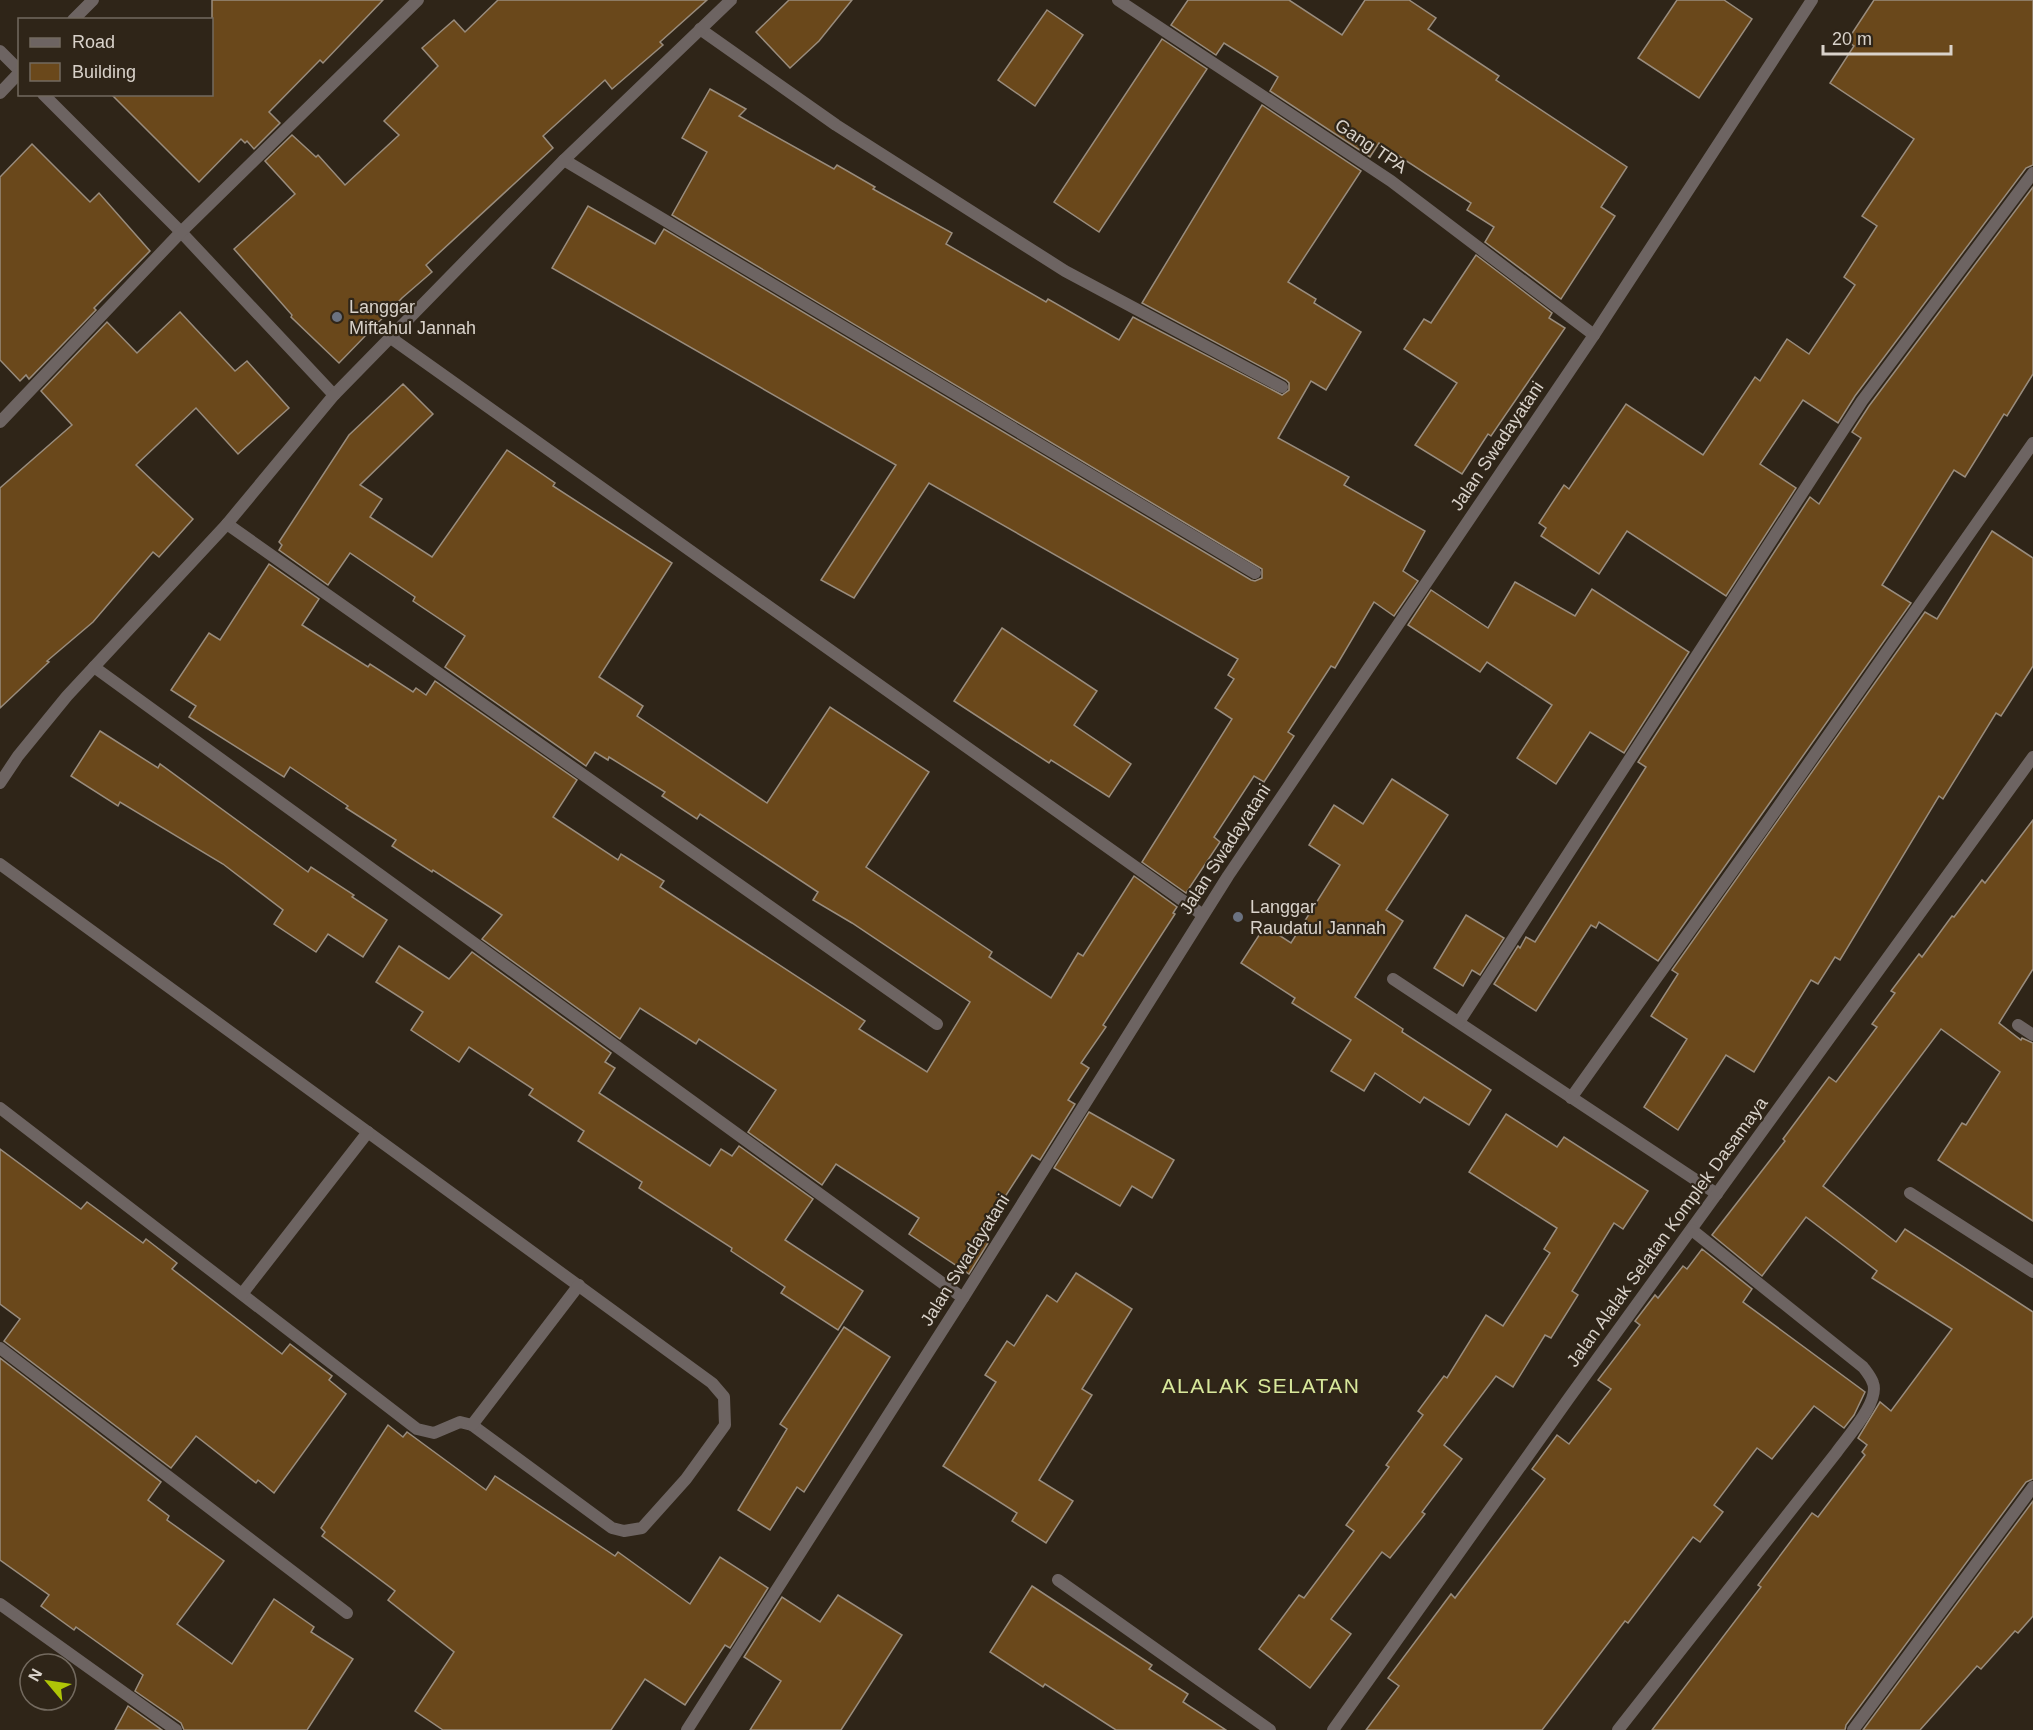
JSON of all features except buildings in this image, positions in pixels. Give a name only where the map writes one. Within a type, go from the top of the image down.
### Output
[{"type":"street","points":[[75,18],[93,0]]},
{"type":"street","points":[[0,422],[181,232],[417,0]]},
{"type":"street","points":[[0,783],[18,756],[67,696],[227,524],[334,395],[564,160],[730,0]]},
{"type":"street","name":"Gang TPA","points":[[1119,0],[1391,181],[1594,335]]},
{"type":"street","name":"Jalan Swadayatani","points":[[687,1730],[963,1298],[1203,915],[1594,335],[1812,0]]},
{"type":"street","points":[[700,28],[836,125],[1065,271],[1282,387]]},
{"type":"street","points":[[0,51],[18,69]]},
{"type":"street","points":[[0,93],[18,73]]},
{"type":"street","points":[[45,96],[181,232],[334,395]]},
{"type":"street","points":[[564,160],[1255,573]]},
{"type":"street","points":[[1459,1022],[1862,401],[2033,173]]},
{"type":"street","points":[[391,338],[1203,915]]},
{"type":"street","points":[[1571,1098],[2033,443]]},
{"type":"street","points":[[227,524],[937,1024]]},
{"type":"street","points":[[94,667],[963,1298]]},
{"type":"street","name":"Jalan Alalak Selatan Komplek Dasamaya","points":[[1333,1730],[1569,1398],[2033,757]]},
{"type":"street","points":[[0,864],[712,1383],[724,1397],[725,1425],[686,1479],[642,1528],[624,1531],[612,1528],[472,1425],[460,1422],[434,1433],[417,1429],[0,1108]]},
{"type":"street","points":[[1393,979],[1717,1194]]},
{"type":"street","points":[[2018,1025],[2033,1035]]},
{"type":"street","points":[[242,1294],[368,1132]]},
{"type":"street","points":[[1910,1193],[2033,1272]]},
{"type":"street","points":[[1618,1730],[1836,1453],[1860,1420],[1874,1395],[1873,1383],[1863,1366],[1845,1354],[1692,1230]]},
{"type":"street","points":[[472,1425],[579,1286]]},
{"type":"street","points":[[0,1348],[347,1613]]},
{"type":"street","points":[[1853,1730],[2033,1487]]},
{"type":"street","points":[[1058,1580],[1270,1730]]},
{"type":"street","points":[[0,1604],[176,1730]]},
{"type":"place","name":"Langgar Miftahul Jannah","points":[[337,317]]},
{"type":"place","name":"Langgar Raudatul Jannah","points":[[1238,917]]},
{"type":"district","name":"ALALAK SELATAN","points":[[1261,1386]]}]
